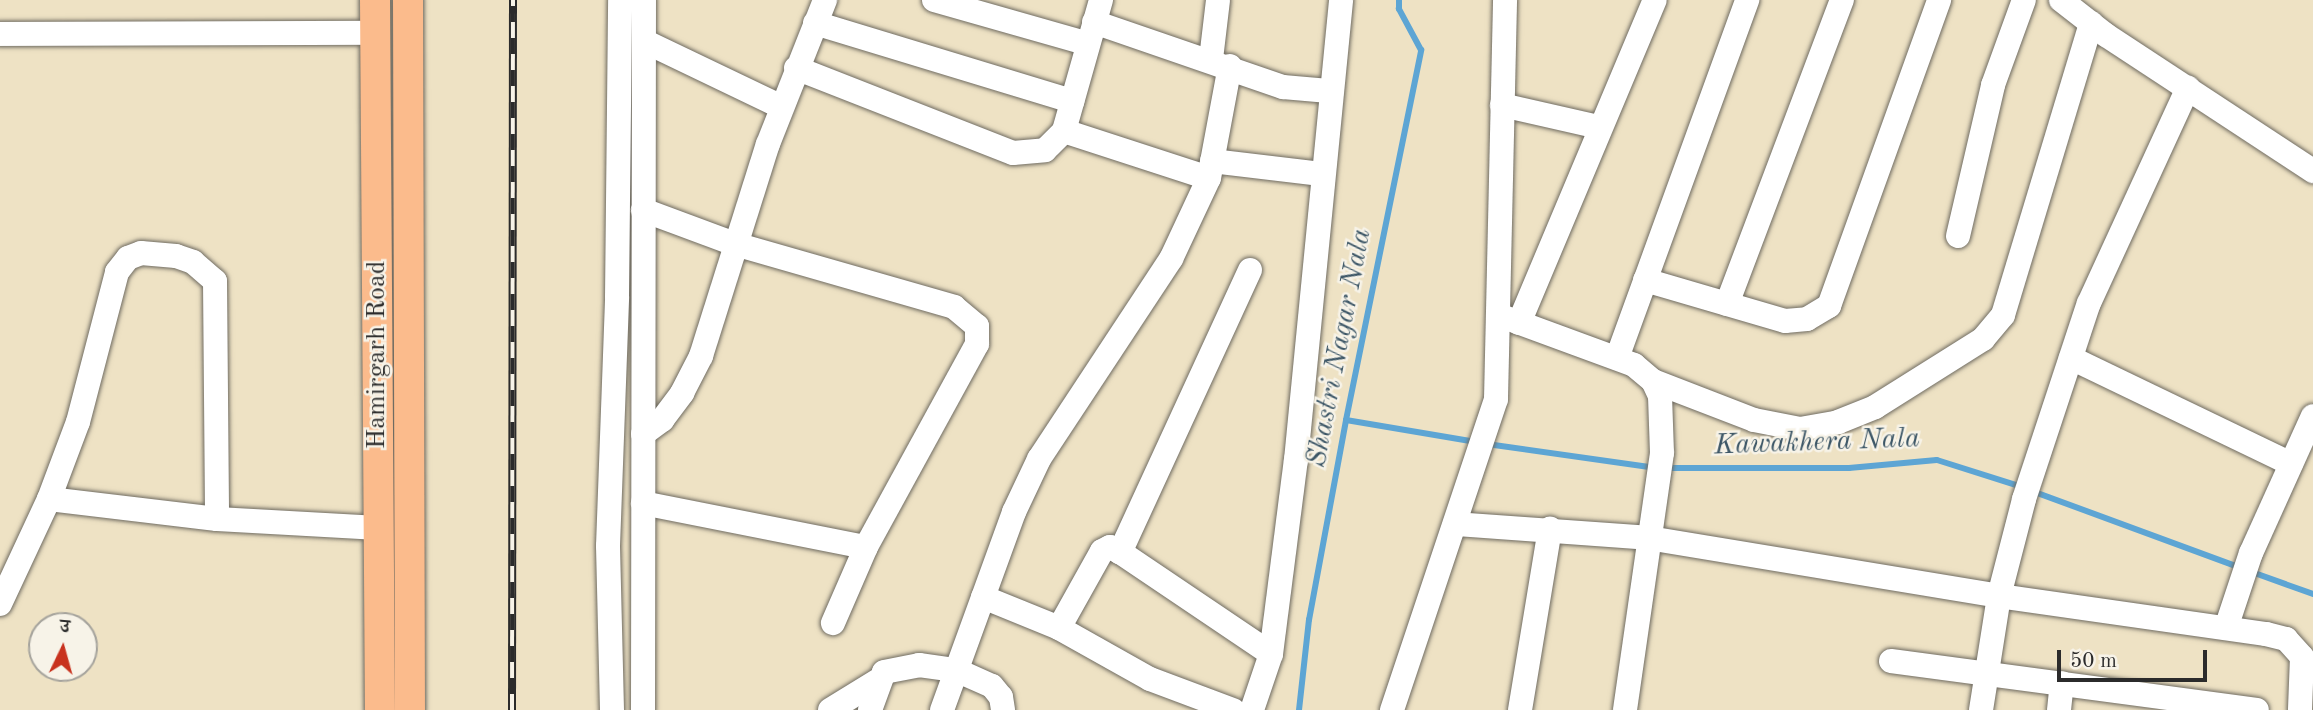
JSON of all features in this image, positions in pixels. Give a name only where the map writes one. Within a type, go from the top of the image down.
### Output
[{"type":"main road","name":"Hamirgarh Road","points":[[375,0],[380,710]]},
{"type":"main road","name":"Hamirgarh Road","points":[[408,0],[410,710]]},
{"type":"street","points":[[612,710],[608,546],[617,297],[620,0]]},
{"type":"street","points":[[644,0],[643,503],[650,708]]},
{"type":"street","points":[[643,434],[662,420],[682,394],[701,356],[735,244],[782,107],[825,0]]},
{"type":"street","points":[[934,0],[1094,22],[1220,62],[1283,87],[1329,91]]},
{"type":"street","points":[[942,710],[983,597],[1040,459],[1171,260],[1211,170],[1220,62],[1218,0]]},
{"type":"street","points":[[1252,710],[1271,654],[1296,460],[1329,91],[1341,0]]},
{"type":"street","points":[[1505,0],[1502,105],[1510,319]]},
{"type":"street","points":[[1617,358],[1747,0]]},
{"type":"street","points":[[1727,304],[1842,0]]},
{"type":"street","points":[[1645,280],[1796,321],[1819,315],[1829,306],[1938,0]]},
{"type":"street","points":[[1958,236],[1993,85],[2024,0]]},
{"type":"street","points":[[2061,0],[2188,88],[2311,162]]},
{"type":"street","points":[[1392,710],[1490,425],[1510,319],[1599,127],[1649,2]]},
{"type":"street","points":[[796,68],[1013,153],[1045,150],[1064,131],[1094,22]]},
{"type":"street","points":[[815,23],[1072,101]]},
{"type":"street","points":[[1510,319],[1617,358],[1653,381],[1754,420],[1800,429],[1838,422],[1875,407],[1983,339],[2003,315],[2091,23]]},
{"type":"street","points":[[0,34],[375,33]]},
{"type":"street","points":[[644,41],[782,107]]},
{"type":"street","points":[[1981,710],[1999,596],[2024,499],[2071,358],[2119,234],[2188,88]]},
{"type":"street","points":[[1502,105],[1599,127]]},
{"type":"street","points":[[1064,131],[1211,170],[1321,174]]},
{"type":"street","points":[[643,210],[735,244],[954,307],[977,326],[977,344],[866,547],[833,623]]},
{"type":"street","points":[[0,604],[49,499],[78,422],[117,272],[128,258],[154,252],[193,262],[215,281],[217,519]]},
{"type":"street","points":[[1120,552],[1250,270]]},
{"type":"street","points":[[2071,358],[2291,464]]},
{"type":"street","points":[[1625,710],[1662,453],[1664,421],[1653,381]]},
{"type":"street","points":[[2226,628],[2251,553],[2313,416]]},
{"type":"street","points":[[49,499],[217,519],[379,528]]},
{"type":"street","points":[[643,503],[866,547]]},
{"type":"street","points":[[1455,524],[1550,528],[1649,538],[1999,596],[2266,634],[2297,648],[2305,666],[2300,710]]},
{"type":"street","points":[[1520,710],[1550,528]]},
{"type":"street","points":[[1059,628],[1102,551],[1110,547],[1271,654]]},
{"type":"street","points":[[983,597],[1059,628],[1150,679],[1233,710]]},
{"type":"street","points":[[1891,661],[2062,683],[2223,708],[2257,710]]},
{"type":"street","points":[[830,710],[877,681],[884,672],[903,666],[956,670],[992,686],[1001,697],[1003,710]]},
{"type":"street","points":[[870,710],[877,681]]},
{"type":"street","points":[[2059,710],[2062,683]]},
{"type":"waterway","name":"Shastri Nagar Nala","points":[[1299,710],[1309,620],[1346,420],[1421,50],[1399,9],[1399,0]]},
{"type":"waterway","name":"Kawakhera Nala","points":[[1346,420],[1476,442]]},
{"type":"waterway","name":"Kawakhera Nala","points":[[1487,444],[1656,468]]},
{"type":"waterway","name":"Kawakhera Nala","points":[[1667,468],[1849,468],[1937,460],[2022,487]]},
{"type":"waterway","name":"Kawakhera Nala","points":[[2032,491],[2239,567]]},
{"type":"waterway","name":"Kawakhera Nala","points":[[2249,571],[2313,594]]},
{"type":"railway","points":[[512,710],[513,0]]}]
